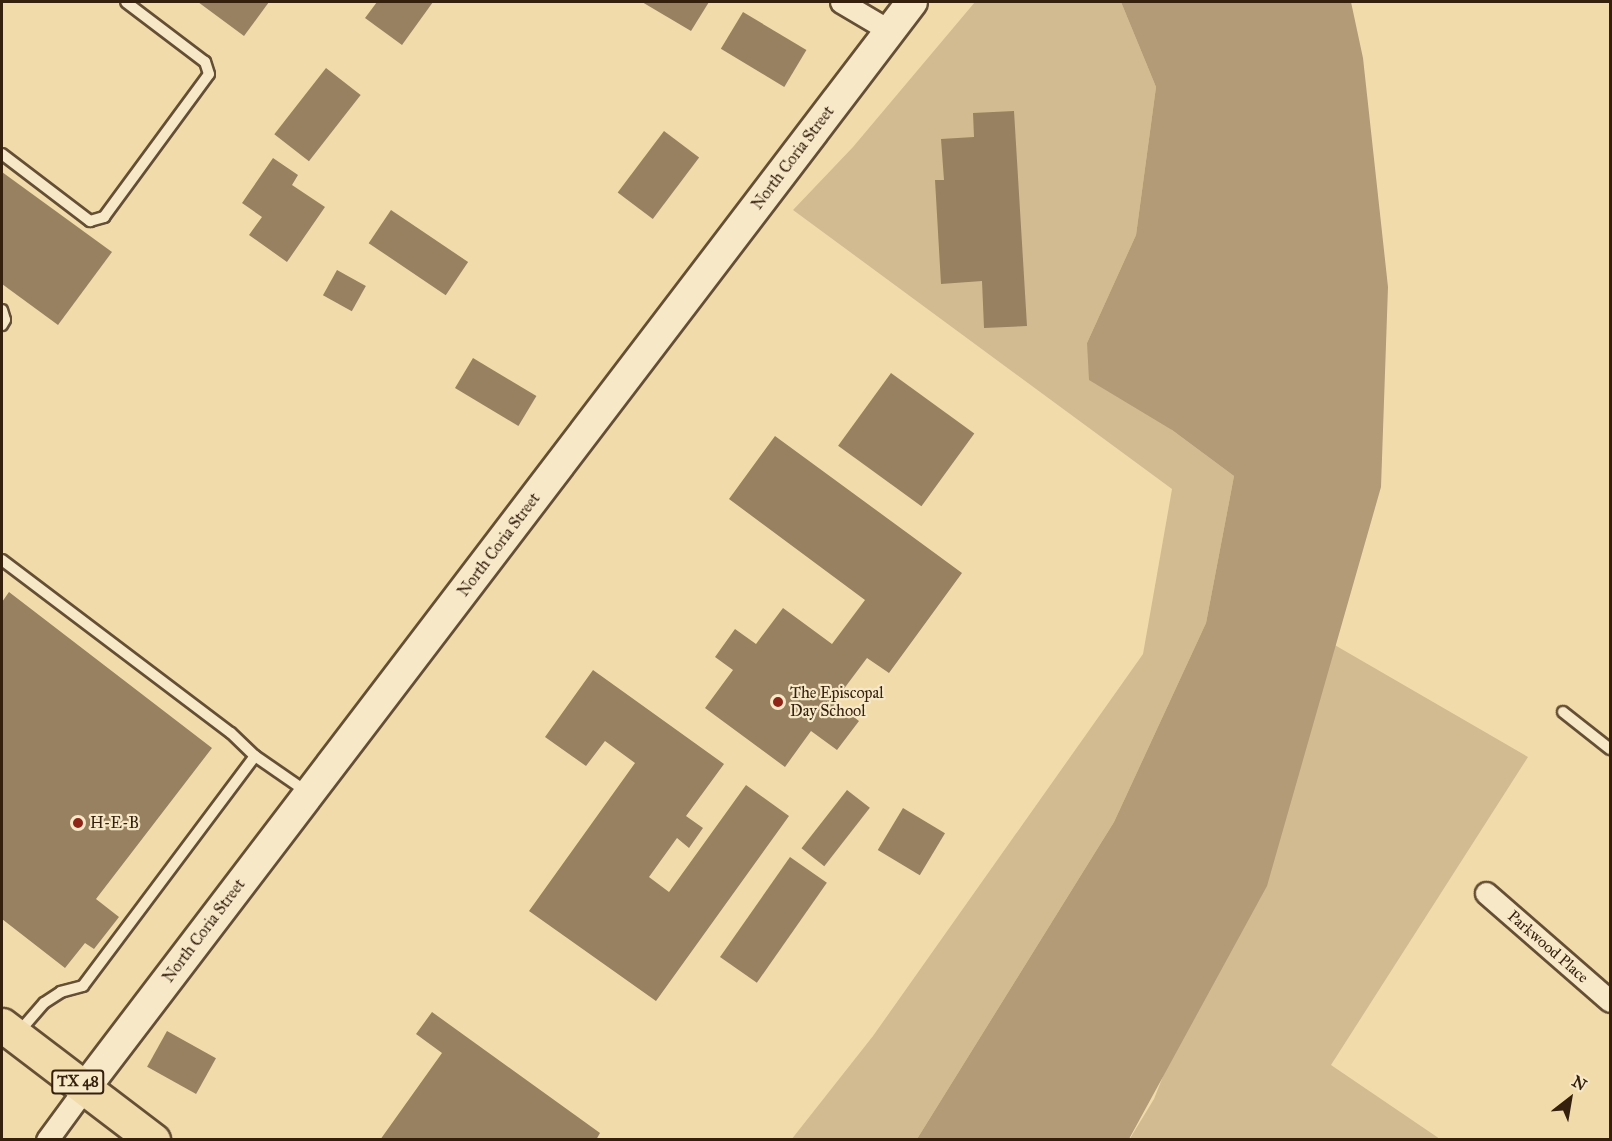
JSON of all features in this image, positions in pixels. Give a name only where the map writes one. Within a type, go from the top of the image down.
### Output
[{"type":"main road","name":"TX 48","points":[[9,1030],[153,1140]]},
{"type":"street","points":[[841,2],[890,31]]},
{"type":"street","name":"North Coria Street","points":[[85,1088],[912,2]]},
{"type":"street","name":"Parkwood Place","points":[[1485,893],[1611,1001]]},
{"type":"street","points":[[47,1140],[85,1088]]},
{"type":"lane","points":[[2,154],[90,221],[104,217],[209,74],[205,62],[126,2]]},
{"type":"lane","points":[[2,310],[5,320],[2,325]]},
{"type":"lane","points":[[2,561],[231,732],[255,756],[309,794]]},
{"type":"lane","points":[[1563,712],[1611,749]]},
{"type":"lane","points":[[9,1030],[61,992],[83,986],[255,756]]},
{"type":"shaded area","points":[[975,2],[1121,2],[1156,87],[1136,235],[1087,343],[1172,430],[1234,476],[1206,623],[1114,822],[917,1139],[791,1140],[873,1036],[1143,654],[1172,489],[793,210],[853,147]]},
{"type":"shaded area","points":[[1121,2],[1351,2],[1363,58],[1388,287],[1381,487],[1267,886],[1129,1139],[917,1139],[1114,822],[1206,623],[1234,476],[1172,430],[1089,380],[1087,343],[1136,235],[1156,87]]},
{"type":"shaded area","points":[[1333,644],[1528,757],[1331,1065],[1440,1139],[1129,1140],[1154,1099]]},
{"type":"building","points":[[198,2],[269,2],[244,36]]},
{"type":"building","points":[[377,2],[433,2],[402,45],[365,18]]},
{"type":"building","points":[[642,2],[709,2],[691,31]]},
{"type":"building","points":[[743,12],[806,50],[784,87],[721,49]]},
{"type":"building","points":[[326,68],[361,95],[309,161],[274,134]]},
{"type":"building","points":[[1014,111],[1027,326],[984,328],[982,281],[941,284],[935,180],[944,180],[941,139],[974,137],[973,113]]},
{"type":"building","points":[[664,131],[699,157],[653,219],[618,192]]},
{"type":"building","points":[[273,158],[298,175],[292,185],[325,207],[287,262],[249,235],[262,217],[242,203]]},
{"type":"building","points":[[2,172],[112,252],[58,325],[2,284]]},
{"type":"building","points":[[391,210],[468,262],[446,295],[369,243]]},
{"type":"building","points":[[337,270],[366,286],[352,311],[323,295]]},
{"type":"building","points":[[473,358],[536,396],[518,426],[455,388]]},
{"type":"building","points":[[891,373],[974,434],[921,506],[838,446]]},
{"type":"building","points":[[775,436],[962,573],[889,673],[867,658],[834,702],[859,721],[837,750],[811,731],[785,767],[705,708],[733,670],[715,657],[735,629],[756,644],[783,608],[832,644],[865,600],[729,499]]},
{"type":"building","name":"H-E-B","points":[[9,592],[212,748],[96,899],[119,917],[94,949],[85,943],[65,968],[2,919],[2,602]]},
{"type":"building","points":[[593,670],[724,764],[686,816],[703,828],[689,848],[677,838],[649,877],[669,892],[746,785],[789,816],[656,1001],[529,911],[635,763],[605,741],[586,766],[545,737]]},
{"type":"building","points":[[847,790],[870,808],[824,866],[801,848]]},
{"type":"building","points":[[903,808],[945,833],[920,875],[878,850]]},
{"type":"building","points":[[790,857],[827,883],[757,983],[720,957]]},
{"type":"building","points":[[432,1012],[600,1133],[596,1140],[380,1140],[442,1053],[416,1034]]},
{"type":"building","points":[[167,1031],[216,1058],[196,1094],[147,1067]]},
{"type":"place","name":"The Episcopal Day School","points":[[778,702]]},
{"type":"place","name":"H-E-B","points":[[78,823]]}]
